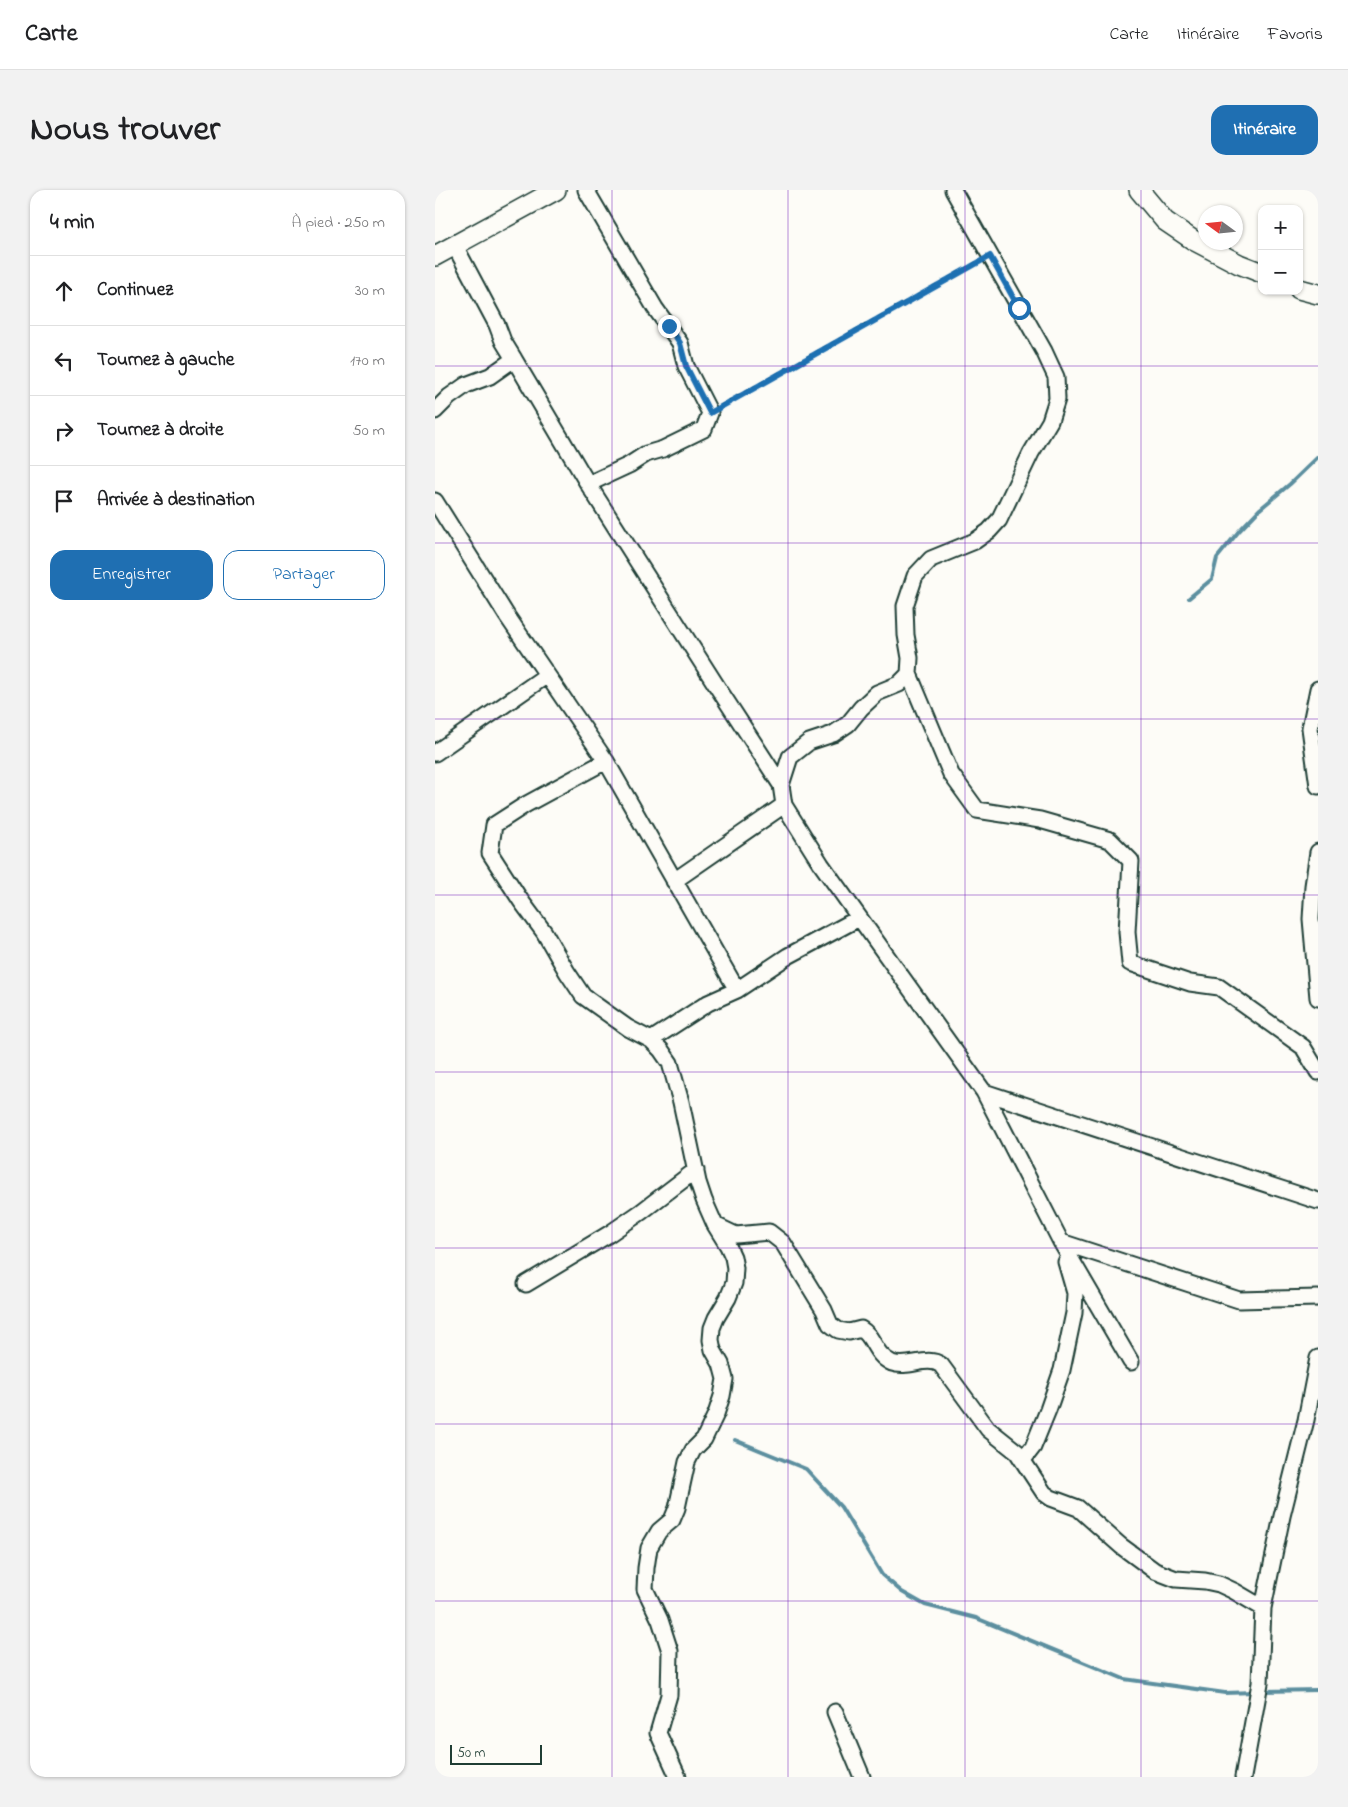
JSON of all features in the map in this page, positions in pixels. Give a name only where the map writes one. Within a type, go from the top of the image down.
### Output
[{"type":"street","points":[[555,190],[442,249],[497,325],[503,341],[588,484],[781,785],[784,805],[821,864],[984,1092],[1061,1242],[1131,1362]]},
{"type":"street","points":[[586,190],[655,308],[680,343],[686,366],[710,413],[704,428],[663,449],[646,454],[588,484]]},
{"type":"street","points":[[953,190],[1044,351],[1056,377],[1057,399],[1050,421],[1031,453],[999,520],[989,531],[975,541],[931,559],[915,576],[905,606],[906,635],[910,658],[909,674],[951,774],[977,810],[1040,820],[1110,840],[1131,862],[1127,932],[1130,964],[1190,983],[1219,987],[1303,1047],[1318,1072]]},
{"type":"street","points":[[1139,190],[1165,221],[1193,240],[1239,264],[1258,271]]},
{"type":"street","points":[[1303,290],[1318,294]]},
{"type":"street","points":[[435,411],[449,397],[466,385],[490,376],[514,359]]},
{"type":"street","points":[[435,501],[507,616],[606,760],[737,990]]},
{"type":"street","points":[[781,785],[790,757],[809,742],[833,734],[847,724],[877,694],[899,684],[909,674]]},
{"type":"street","points":[[435,753],[547,675]]},
{"type":"street","points":[[1318,689],[1310,728],[1318,786]]},
{"type":"street","points":[[606,760],[525,805],[494,825],[490,853],[544,932],[583,996],[628,1028],[651,1040],[670,1063],[704,1200],[715,1225],[733,1257],[735,1283],[729,1298],[716,1318],[712,1328],[711,1340],[713,1350],[721,1364],[725,1378],[722,1396],[704,1439],[693,1450],[687,1462],[677,1508],[672,1520],[659,1531],[649,1548],[646,1568],[645,1590],[659,1620],[670,1651],[669,1695],[658,1733],[678,1777]]},
{"type":"street","points":[[674,881],[784,805]]},
{"type":"street","points":[[1318,852],[1311,919],[1318,998]]},
{"type":"street","points":[[651,1040],[708,1003],[737,990],[788,956],[859,918]]},
{"type":"street","points":[[984,1092],[1318,1201]]},
{"type":"street","points":[[526,1284],[609,1234],[696,1170]]},
{"type":"street","points":[[715,1225],[736,1235],[769,1232],[783,1243],[830,1324],[837,1330],[849,1332],[861,1329],[866,1332],[878,1353],[894,1363],[917,1364],[936,1361],[941,1365],[988,1429],[1017,1452],[1044,1493],[1051,1498],[1079,1508],[1121,1546],[1155,1571],[1176,1579],[1219,1584],[1234,1590],[1263,1608]]},
{"type":"street","points":[[1061,1242],[1239,1300],[1318,1298]]},
{"type":"street","points":[[1023,1460],[1033,1447],[1062,1370],[1074,1313],[1075,1293],[1061,1242]]},
{"type":"street","points":[[1243,1777],[1260,1683],[1263,1608],[1282,1516],[1306,1420],[1318,1358]]},
{"type":"street","points":[[835,1712],[863,1777]]},
{"type":"path","points":[[710,413],[990,256]]},
{"type":"waterway","points":[[1189,598],[1212,579],[1217,558],[1239,531],[1260,509],[1318,457]]},
{"type":"waterway","points":[[735,1440],[806,1469],[841,1507],[882,1575],[902,1592],[925,1605],[976,1618],[1124,1679],[1225,1693],[1255,1692]]},
{"type":"waterway","points":[[1262,1691],[1318,1690]]},
{"type":"route","points":[[669,326],[680,343],[686,366],[710,413],[990,256],[1019,308]]}]
